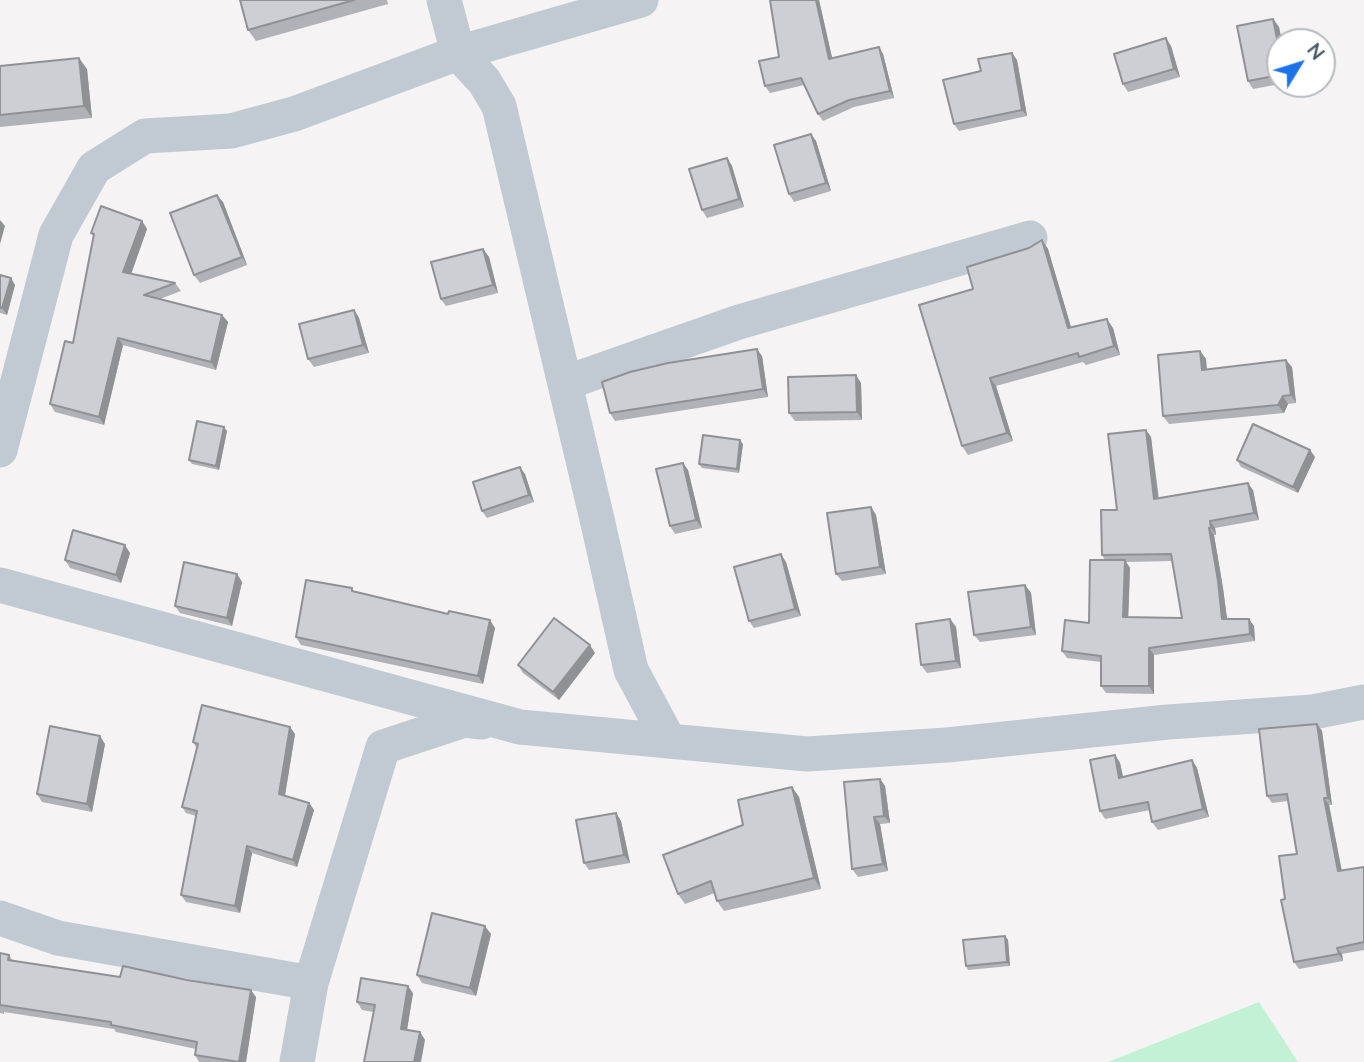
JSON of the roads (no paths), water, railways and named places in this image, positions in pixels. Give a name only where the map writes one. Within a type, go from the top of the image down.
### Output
[{"type":"street","points":[[444,0],[458,53],[484,81],[499,106],[631,670],[669,741]]},
{"type":"street","points":[[0,450],[56,235],[94,168],[145,136],[231,131],[269,121],[458,53],[641,0]]},
{"type":"street","points":[[565,383],[739,322],[1030,238]]},
{"type":"street","points":[[0,585],[520,727]]},
{"type":"street","points":[[297,1062],[311,983],[383,747],[465,720],[807,754],[947,745],[1168,722],[1313,712],[1364,702]]},
{"type":"street","points":[[0,918],[58,938],[311,983]]}]
